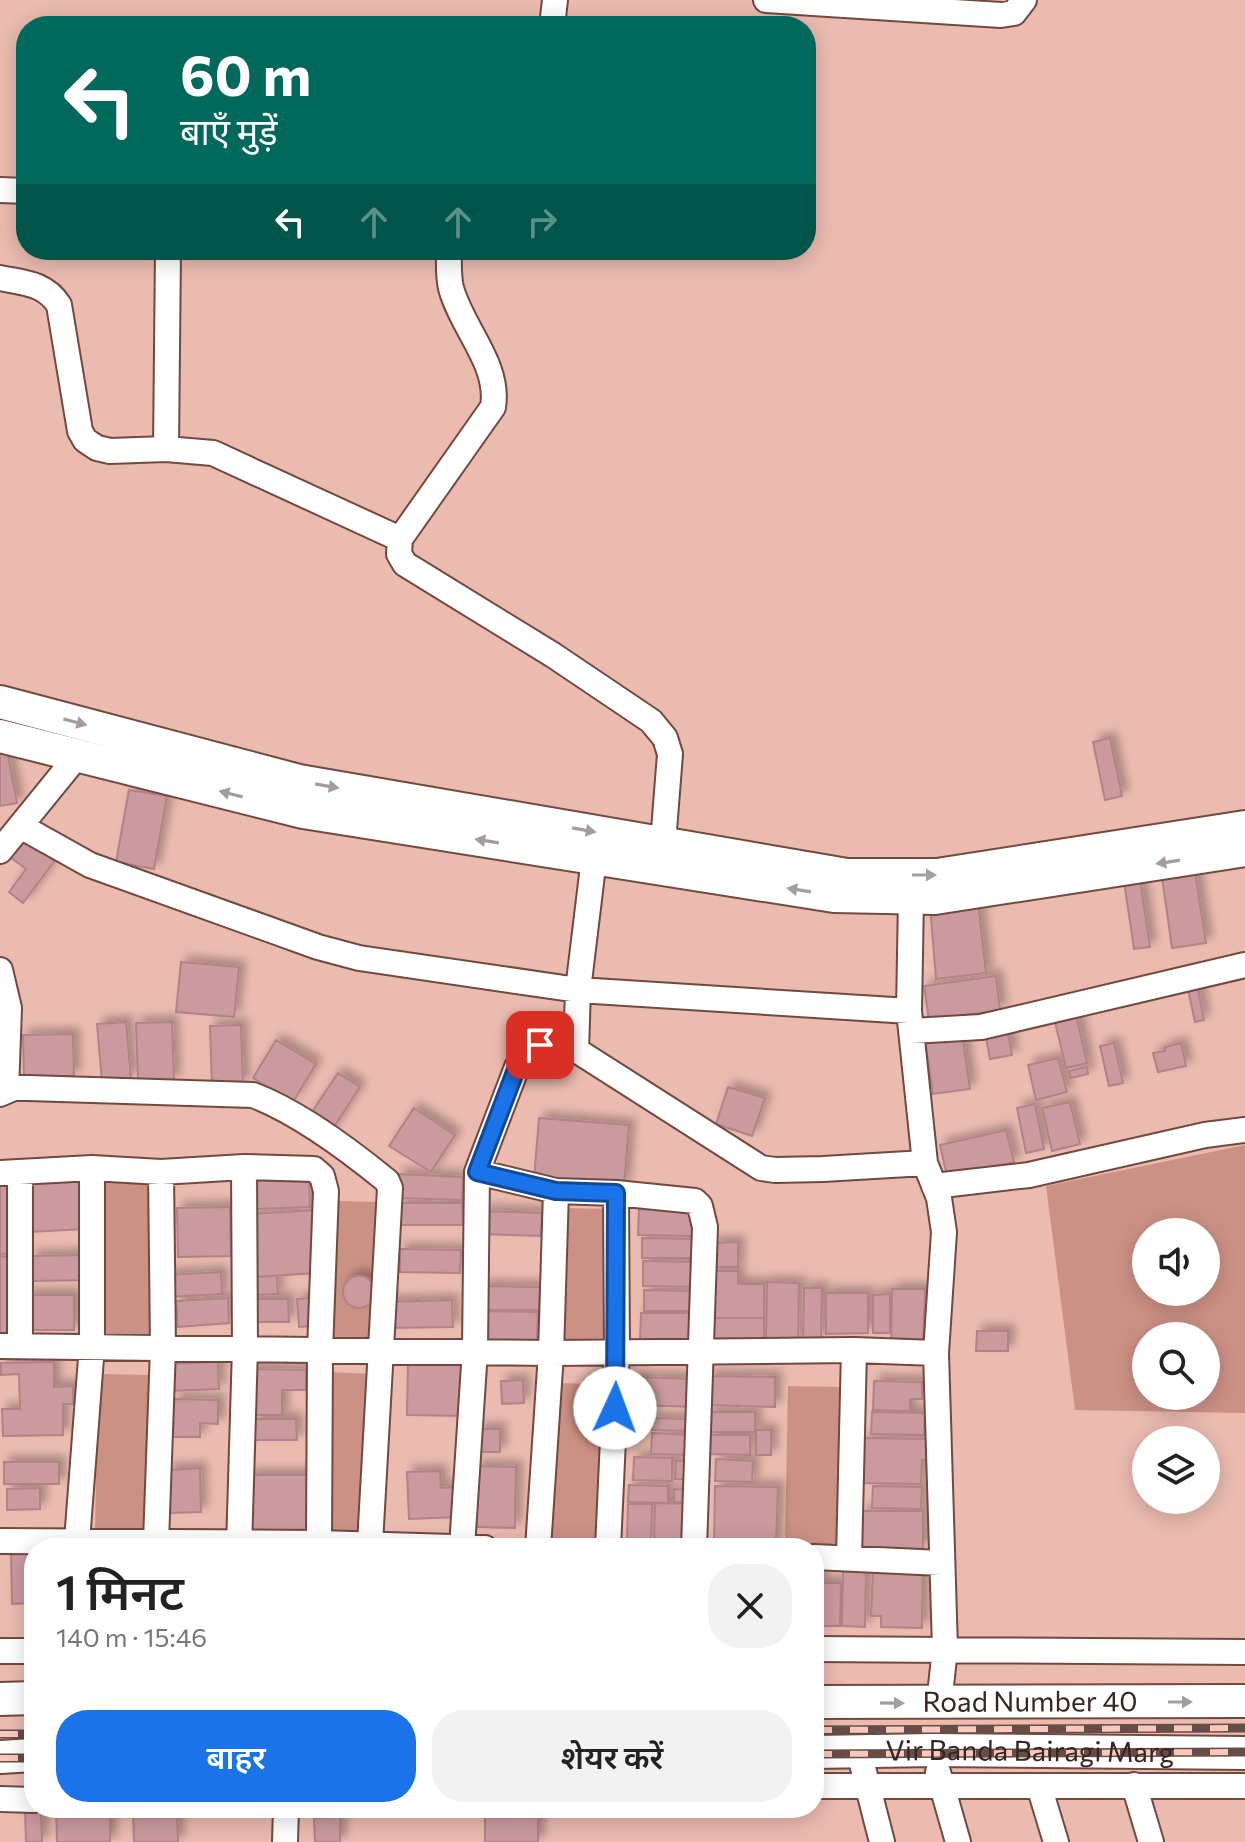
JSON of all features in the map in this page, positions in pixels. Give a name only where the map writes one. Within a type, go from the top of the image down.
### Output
[{"type":"street","points":[[766,0],[1001,15],[1014,13],[1024,0]]},
{"type":"street","points":[[166,449],[168,260]]},
{"type":"street","points":[[449,260],[450,286],[493,378],[493,407],[400,539],[399,554],[405,564],[553,655],[651,721],[665,738],[670,754],[663,843]]},
{"type":"street","points":[[0,278],[43,287],[53,294],[59,305],[80,431],[85,440],[97,448],[110,451],[200,450],[226,457],[400,539]]},
{"type":"street","points":[[0,702],[299,781],[847,875],[937,875],[1245,827]]},
{"type":"street","points":[[0,736],[303,812],[834,896],[935,898],[1245,850]]},
{"type":"street","points":[[0,851],[78,755]]},
{"type":"street","points":[[22,827],[90,865],[318,947],[403,965],[578,990],[981,1027],[1245,965]]},
{"type":"street","points":[[576,1050],[578,990],[594,858]]},
{"type":"street","points":[[911,897],[910,1021],[925,1163],[939,1198],[944,1232],[936,1353],[945,1649],[939,1704]]},
{"type":"street","points":[[2,986],[9,1008],[3,1092],[28,1088],[253,1095],[333,1140],[387,1181],[390,1188],[370,1538]]},
{"type":"street","points":[[473,1538],[477,1172],[523,1057],[540,1045],[576,1050],[761,1168],[823,1169],[925,1163]]},
{"type":"street","points":[[934,1186],[1029,1175],[1205,1135],[1245,1130]]},
{"type":"street","points":[[319,1538],[320,1351],[326,1212],[322,1176],[314,1169],[244,1167],[161,1172],[92,1168],[10,1172],[10,1346],[92,1345],[320,1351],[551,1353],[854,1350],[936,1353]]},
{"type":"street","points":[[239,1538],[245,1348],[244,1167]]},
{"type":"street","points":[[77,1538],[92,1345],[92,1168]]},
{"type":"street","points":[[156,1538],[163,1348],[161,1172]]},
{"type":"street","points":[[477,1172],[556,1191],[695,1201],[700,1206],[705,1227],[694,1538]]},
{"type":"street","points":[[539,1538],[551,1353],[556,1191]]},
{"type":"street","points":[[608,1538],[617,1352],[616,1193]]},
{"type":"street","points":[[849,1558],[854,1350]]},
{"type":"street","points":[[0,1541],[24,1541]]},
{"type":"street","points":[[824,1557],[941,1563]]},
{"type":"street","points":[[824,1649],[1245,1652]]},
{"type":"street","points":[[0,1651],[24,1651]]},
{"type":"street","points":[[0,1699],[24,1698]]},
{"type":"street","name":"Road Number 40","points":[[824,1702],[1245,1701]]},
{"type":"street","points":[[933,1750],[958,1842]]},
{"type":"street","name":"Vir Banda Bairagi Marg","points":[[824,1752],[1245,1753]]},
{"type":"street","points":[[859,1752],[882,1842]]},
{"type":"street","points":[[0,1757],[24,1756]]},
{"type":"street","points":[[1134,1785],[1151,1842]]},
{"type":"street","points":[[824,1786],[1245,1786]]},
{"type":"street","points":[[1039,1786],[1056,1842]]},
{"type":"street","points":[[0,1799],[24,1800]]},
{"type":"street","points":[[285,1842],[286,1818]]},
{"type":"shaded area","points":[[1245,1145],[1245,1413],[1075,1410],[1046,1186]]},
{"type":"shaded area","points":[[102,1181],[154,1182],[151,1340],[98,1339]]},
{"type":"shaded area","points":[[333,1201],[381,1202],[378,1341],[329,1340]]},
{"type":"shaded area","points":[[560,1208],[613,1209],[610,1348],[557,1347]]},
{"type":"shaded area","points":[[327,1372],[373,1374],[364,1532],[326,1531]]},
{"type":"shaded area","points":[[98,1374],[151,1375],[148,1533],[95,1532]]},
{"type":"shaded area","points":[[553,1383],[606,1384],[602,1538],[549,1538]]},
{"type":"shaded area","points":[[788,1386],[841,1387],[838,1545],[824,1545],[824,1538],[785,1538]]},
{"type":"building","points":[[1110,738],[1122,796],[1105,800],[1093,742]]},
{"type":"building","points":[[6,745],[17,803],[0,806],[0,746]]},
{"type":"building","points":[[129,790],[167,796],[154,869],[116,862]]},
{"type":"building","points":[[29,831],[59,855],[23,903],[9,892],[26,869],[10,857]]},
{"type":"building","points":[[1195,872],[1206,943],[1172,948],[1162,877]]},
{"type":"building","points":[[1140,879],[1150,947],[1134,949],[1124,881]]},
{"type":"building","points":[[978,901],[986,973],[936,979],[930,906]]},
{"type":"building","points":[[181,962],[239,967],[234,1017],[176,1012]]},
{"type":"building","points":[[996,976],[1000,1010],[929,1020],[924,986]]},
{"type":"building","points":[[1196,978],[1204,1020],[1195,1022],[1186,980]]},
{"type":"building","points":[[1074,1006],[1087,1063],[1066,1068],[1054,1018]]},
{"type":"building","points":[[126,1022],[131,1078],[102,1081],[97,1024]]},
{"type":"building","points":[[172,1022],[174,1080],[138,1082],[136,1023]]},
{"type":"building","points":[[241,1025],[243,1084],[212,1085],[210,1026]]},
{"type":"building","points":[[1007,1028],[1012,1055],[990,1059],[985,1032]]},
{"type":"building","points":[[962,1033],[970,1089],[933,1094],[925,1039]]},
{"type":"building","points":[[73,1034],[74,1076],[24,1078],[23,1035]]},
{"type":"building","points":[[276,1040],[316,1064],[293,1102],[253,1078]]},
{"type":"building","points":[[1114,1043],[1123,1083],[1109,1086],[1100,1046]]},
{"type":"building","points":[[1181,1043],[1186,1066],[1158,1072],[1153,1053]]},
{"type":"building","points":[[1058,1058],[1067,1092],[1036,1100],[1028,1065]]},
{"type":"building","points":[[1087,1067],[1088,1074],[1070,1078],[1069,1071]]},
{"type":"building","points":[[338,1073],[360,1087],[330,1133],[308,1118]]},
{"type":"building","points":[[728,1087],[765,1098],[752,1136],[716,1124]]},
{"type":"building","points":[[1070,1102],[1080,1144],[1052,1151],[1042,1108]]},
{"type":"building","points":[[1035,1104],[1044,1149],[1026,1153],[1017,1108]]},
{"type":"building","points":[[414,1108],[455,1135],[431,1172],[389,1146]]},
{"type":"building","points":[[539,1118],[629,1125],[624,1186],[534,1178]]},
{"type":"building","points":[[1006,1130],[1014,1162],[947,1176],[940,1145]]},
{"type":"building","points":[[398,1174],[463,1177],[462,1200],[397,1198]]},
{"type":"building","points":[[82,1176],[84,1229],[30,1232],[28,1177]]},
{"type":"building","points":[[0,1177],[10,1177],[11,1253],[0,1254]]},
{"type":"building","points":[[309,1179],[310,1207],[254,1209],[252,1181]]},
{"type":"building","points":[[399,1203],[462,1203],[463,1225],[399,1225]]},
{"type":"building","points":[[230,1207],[231,1256],[178,1257],[177,1208]]},
{"type":"building","points":[[639,1209],[697,1210],[697,1236],[638,1235]]},
{"type":"building","points":[[314,1210],[317,1273],[255,1277],[251,1214]]},
{"type":"building","points":[[483,1211],[542,1213],[541,1236],[482,1234]]},
{"type":"building","points":[[642,1238],[693,1239],[693,1258],[642,1258]]},
{"type":"building","points":[[738,1242],[738,1267],[711,1267],[711,1243]]},
{"type":"building","points":[[400,1249],[461,1250],[460,1273],[400,1272]]},
{"type":"building","points":[[87,1255],[88,1280],[32,1281],[31,1256]]},
{"type":"building","points":[[0,1256],[9,1257],[8,1335],[0,1335]]},
{"type":"building","points":[[643,1261],[699,1262],[699,1287],[643,1286]]},
{"type":"building","points":[[710,1271],[738,1271],[738,1284],[764,1284],[764,1318],[710,1318]]},
{"type":"building","points":[[221,1272],[222,1294],[168,1297],[166,1275]]},
{"type":"building","points":[[277,1276],[278,1294],[255,1295],[254,1277]]},
{"type":"building","points":[[359,1276],[370,1281],[375,1292],[370,1303],[359,1308],[348,1303],[343,1292],[348,1281]]},
{"type":"building","points":[[767,1282],[799,1283],[798,1344],[766,1344]]},
{"type":"building","points":[[481,1286],[540,1287],[539,1310],[481,1310]]},
{"type":"building","points":[[804,1288],[822,1288],[821,1340],[803,1340]]},
{"type":"building","points":[[892,1289],[925,1289],[923,1346],[891,1345]]},
{"type":"building","points":[[644,1290],[699,1291],[699,1311],[644,1311]]},
{"type":"building","points":[[826,1293],[868,1293],[868,1333],[826,1334]]},
{"type":"building","points":[[890,1294],[890,1333],[873,1333],[873,1295]]},
{"type":"building","points":[[26,1295],[74,1295],[74,1330],[26,1330]]},
{"type":"building","points":[[228,1298],[229,1323],[178,1327],[176,1301]]},
{"type":"building","points":[[312,1298],[313,1326],[299,1327],[297,1299]]},
{"type":"building","points":[[249,1299],[288,1299],[289,1322],[249,1322]]},
{"type":"building","points":[[452,1300],[453,1327],[385,1328],[385,1302]]},
{"type":"building","points":[[481,1311],[538,1312],[537,1341],[480,1340]]},
{"type":"building","points":[[641,1313],[695,1313],[695,1342],[640,1341]]},
{"type":"building","points":[[710,1318],[764,1318],[764,1345],[710,1345]]},
{"type":"building","points":[[977,1331],[1008,1331],[1008,1351],[976,1351]]},
{"type":"building","points":[[54,1362],[54,1387],[73,1386],[73,1404],[63,1404],[63,1435],[3,1436],[2,1409],[20,1409],[19,1374],[1,1375],[1,1363]]},
{"type":"building","points":[[218,1362],[219,1389],[169,1391],[168,1364]]},
{"type":"building","points":[[408,1362],[464,1363],[464,1416],[407,1415]]},
{"type":"building","points":[[249,1369],[306,1370],[306,1390],[282,1390],[282,1415],[248,1415]]},
{"type":"building","points":[[708,1376],[775,1377],[775,1407],[707,1405]]},
{"type":"building","points":[[635,1377],[696,1379],[695,1407],[634,1405]]},
{"type":"building","points":[[523,1380],[524,1403],[502,1404],[501,1381]]},
{"type":"building","points":[[874,1381],[922,1382],[922,1399],[910,1399],[910,1411],[873,1410]]},
{"type":"building","points":[[174,1399],[218,1400],[218,1424],[200,1423],[200,1437],[173,1437]]},
{"type":"building","points":[[708,1412],[755,1412],[755,1432],[708,1432]]},
{"type":"building","points":[[872,1412],[925,1413],[924,1435],[871,1434]]},
{"type":"building","points":[[652,1418],[692,1419],[691,1431],[652,1430]]},
{"type":"building","points":[[253,1419],[296,1419],[297,1440],[254,1440]]},
{"type":"building","points":[[478,1429],[500,1429],[500,1452],[478,1452]]},
{"type":"building","points":[[756,1430],[771,1430],[771,1455],[756,1455]]},
{"type":"building","points":[[652,1433],[692,1435],[691,1455],[651,1454]]},
{"type":"building","points":[[708,1435],[750,1435],[750,1455],[708,1454]]},
{"type":"building","points":[[863,1438],[928,1439],[927,1460],[922,1460],[921,1484],[862,1483]]},
{"type":"building","points":[[634,1457],[672,1458],[672,1481],[633,1480]]},
{"type":"building","points":[[716,1459],[753,1461],[752,1482],[715,1481]]},
{"type":"building","points":[[676,1461],[695,1461],[694,1480],[675,1479]]},
{"type":"building","points":[[4,1462],[59,1462],[59,1484],[4,1484]]},
{"type":"building","points":[[476,1466],[516,1467],[515,1528],[474,1527]]},
{"type":"building","points":[[200,1468],[201,1512],[168,1513],[167,1470]]},
{"type":"building","points":[[440,1471],[441,1488],[457,1487],[458,1517],[409,1519],[407,1472]]},
{"type":"building","points":[[247,1475],[308,1475],[308,1538],[247,1538]]},
{"type":"building","points":[[629,1485],[668,1486],[668,1503],[628,1502]]},
{"type":"building","points":[[715,1486],[778,1487],[776,1538],[714,1538]]},
{"type":"building","points":[[873,1486],[922,1487],[921,1509],[872,1508]]},
{"type":"building","points":[[40,1488],[40,1509],[7,1510],[7,1489]]},
{"type":"building","points":[[674,1489],[688,1490],[688,1503],[674,1502]]},
{"type":"building","points":[[655,1503],[691,1504],[690,1538],[654,1538]]},
{"type":"building","points":[[628,1504],[652,1504],[651,1538],[627,1538]]},
{"type":"building","points":[[862,1511],[923,1511],[923,1549],[862,1548]]},
{"type":"building","points":[[11,1546],[24,1547],[24,1603],[12,1604]]},
{"type":"building","points":[[843,1568],[866,1569],[865,1627],[842,1626]]},
{"type":"building","points":[[873,1570],[923,1571],[922,1628],[881,1627],[881,1616],[871,1616]]},
{"type":"building","points":[[824,1583],[841,1583],[840,1626],[824,1626]]},
{"type":"building","points":[[25,1818],[41,1818],[42,1842],[26,1842]]},
{"type":"building","points":[[56,1818],[110,1818],[110,1842],[57,1842]]},
{"type":"building","points":[[133,1818],[177,1818],[178,1842],[134,1842]]},
{"type":"building","points":[[314,1818],[340,1818],[340,1842],[315,1842]]},
{"type":"building","points":[[485,1818],[538,1818],[538,1842],[485,1842]]},
{"type":"railway","points":[[824,1730],[1245,1728]]},
{"type":"railway","points":[[0,1734],[24,1734]]},
{"type":"railway","points":[[824,1754],[1245,1752]]},
{"type":"railway","points":[[0,1758],[24,1758]]},
{"type":"route","points":[[540,1045],[528,1052],[517,1067],[477,1172],[556,1191],[616,1193],[615,1408]]}]
